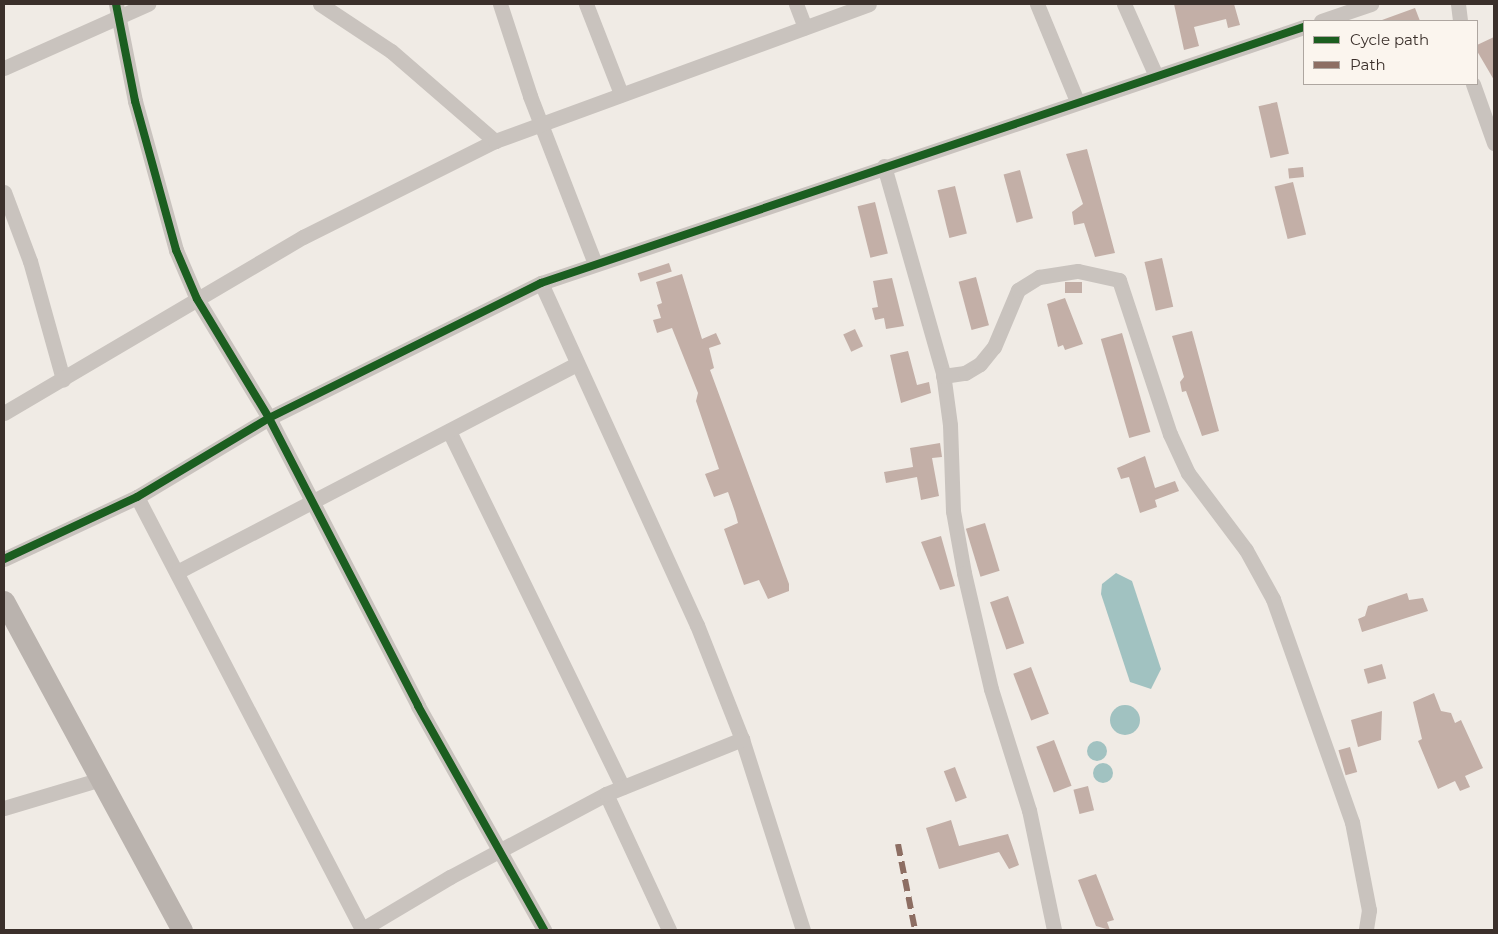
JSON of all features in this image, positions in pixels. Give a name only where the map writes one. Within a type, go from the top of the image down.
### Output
[{"type":"main road","points":[[4,601],[182,930]]},
{"type":"street","points":[[116,4],[135,101],[158,170],[176,250],[197,299],[269,418],[311,503],[499,851],[544,930]]},
{"type":"street","points":[[4,68],[148,4]]},
{"type":"street","points":[[320,4],[391,51],[495,142]]},
{"type":"street","points":[[500,4],[542,126],[595,264]]},
{"type":"street","points":[[586,4],[621,94]]},
{"type":"street","points":[[796,4],[805,27]]},
{"type":"street","points":[[4,413],[303,237],[495,142],[869,4]]},
{"type":"street","points":[[1037,4],[1077,101]]},
{"type":"street","points":[[1124,4],[1156,76]]},
{"type":"street","points":[[1324,20],[1371,4]]},
{"type":"street","points":[[1458,4],[1460,20]]},
{"type":"street","points":[[4,559],[137,497],[269,418],[541,283],[1077,101],[1303,27]]},
{"type":"street","points":[[1473,85],[1494,143]]},
{"type":"street","points":[[884,166],[943,376],[950,425],[953,511],[964,573],[991,689],[1031,820],[1054,930]]},
{"type":"street","points":[[4,192],[30,261],[63,379]]},
{"type":"street","points":[[943,376],[966,374],[980,364],[994,347],[1018,290],[1038,277],[1078,270],[1119,280],[1170,434],[1188,473],[1246,550],[1273,599],[1352,822],[1369,910],[1366,930]]},
{"type":"street","points":[[541,283],[577,364],[622,454],[742,740],[799,929]]},
{"type":"street","points":[[177,572],[577,364]]},
{"type":"street","points":[[449,431],[623,787]]},
{"type":"street","points":[[137,497],[362,930],[499,851],[606,794],[742,740]]},
{"type":"street","points":[[4,808],[100,779]]},
{"type":"street","points":[[606,794],[669,930]]},
{"type":"water","points":[[1116,573],[1132,581],[1161,669],[1151,689],[1130,682],[1101,594],[1102,584]]},
{"type":"water","points":[[1125,705],[1136,709],[1140,720],[1136,731],[1125,735],[1114,731],[1110,720],[1114,709]]},
{"type":"water","points":[[1097,741],[1104,744],[1107,751],[1104,758],[1097,761],[1090,758],[1087,751],[1090,744]]},
{"type":"water","points":[[1103,763],[1110,766],[1113,773],[1110,780],[1103,783],[1096,780],[1093,773],[1096,766]]},
{"type":"building","points":[[1174,4],[1234,4],[1240,25],[1228,28],[1226,19],[1194,27],[1199,46],[1184,50]]},
{"type":"building","points":[[1415,8],[1420,20],[1382,20]]},
{"type":"building","points":[[1494,37],[1494,80],[1478,53],[1478,45]]},
{"type":"building","points":[[1277,102],[1289,154],[1270,158],[1258,106]]},
{"type":"building","points":[[1087,149],[1115,253],[1095,257],[1084,223],[1074,225],[1072,212],[1083,204],[1066,154]]},
{"type":"building","points":[[1303,167],[1304,177],[1289,179],[1288,169]]},
{"type":"building","points":[[1020,170],[1033,218],[1017,223],[1004,174]]},
{"type":"building","points":[[1293,182],[1306,234],[1288,239],[1275,187]]},
{"type":"building","points":[[955,186],[967,234],[949,238],[938,190]]},
{"type":"building","points":[[875,202],[888,253],[870,258],[858,206]]},
{"type":"building","points":[[1162,258],[1173,307],[1156,311],[1144,262]]},
{"type":"building","points":[[669,263],[672,272],[640,282],[638,273]]},
{"type":"building","points":[[682,274],[702,339],[716,333],[721,344],[709,348],[714,368],[710,370],[789,584],[789,591],[768,599],[759,580],[744,585],[724,529],[738,523],[728,492],[714,497],[705,474],[719,469],[696,401],[698,393],[672,328],[657,333],[653,320],[661,318],[657,305],[662,303],[656,282]]},
{"type":"building","points":[[976,277],[989,325],[972,330],[959,282]]},
{"type":"building","points":[[892,278],[904,326],[886,329],[884,318],[875,320],[872,308],[878,307],[873,281]]},
{"type":"building","points":[[1065,282],[1082,282],[1082,293],[1065,293]]},
{"type":"building","points":[[1065,298],[1083,344],[1065,350],[1063,345],[1058,347],[1047,304]]},
{"type":"building","points":[[855,329],[863,346],[851,352],[843,334]]},
{"type":"building","points":[[1192,331],[1219,431],[1202,436],[1186,391],[1182,392],[1180,382],[1184,377],[1172,336]]},
{"type":"building","points":[[1122,333],[1150,432],[1129,438],[1101,339]]},
{"type":"building","points":[[908,351],[917,385],[929,382],[931,393],[901,403],[890,355]]},
{"type":"building","points":[[940,443],[942,457],[932,458],[939,496],[921,500],[917,477],[886,483],[884,472],[913,467],[910,448]]},
{"type":"building","points":[[1145,456],[1155,488],[1175,481],[1179,491],[1155,500],[1157,507],[1140,513],[1129,477],[1121,479],[1117,468]]},
{"type":"building","points":[[985,523],[1000,571],[980,577],[966,529]]},
{"type":"building","points":[[941,536],[955,586],[940,590],[921,542]]},
{"type":"building","points":[[1407,593],[1409,600],[1423,598],[1428,611],[1362,632],[1358,619],[1365,616],[1368,606]]},
{"type":"building","points":[[1008,596],[1024,643],[1006,649],[990,602]]},
{"type":"building","points":[[1382,664],[1386,678],[1368,684],[1364,669]]},
{"type":"building","points":[[1031,667],[1049,714],[1031,720],[1013,674]]},
{"type":"building","points":[[1434,693],[1441,711],[1451,713],[1455,723],[1461,720],[1483,768],[1465,776],[1470,787],[1460,791],[1455,781],[1438,789],[1418,741],[1422,739],[1413,702]]},
{"type":"building","points":[[1382,711],[1381,740],[1358,747],[1351,720]]},
{"type":"building","points":[[1054,740],[1072,786],[1054,793],[1036,747]]},
{"type":"building","points":[[1350,747],[1357,772],[1346,775],[1338,750]]},
{"type":"building","points":[[955,767],[967,798],[956,802],[944,771]]},
{"type":"building","points":[[1088,786],[1094,810],[1079,814],[1073,790]]},
{"type":"building","points":[[951,820],[959,846],[1008,834],[1019,865],[1009,869],[999,852],[939,869],[926,828]]},
{"type":"building","points":[[1096,874],[1114,920],[1107,922],[1110,930],[1096,926],[1078,880]]},
{"type":"marked path","points":[[898,844],[915,930]]},
{"type":"cycle path","points":[[116,4],[135,101],[176,250],[197,299],[269,418],[418,706],[544,930]]},
{"type":"cycle path","points":[[4,559],[137,497],[269,418],[541,283],[1303,27]]}]
